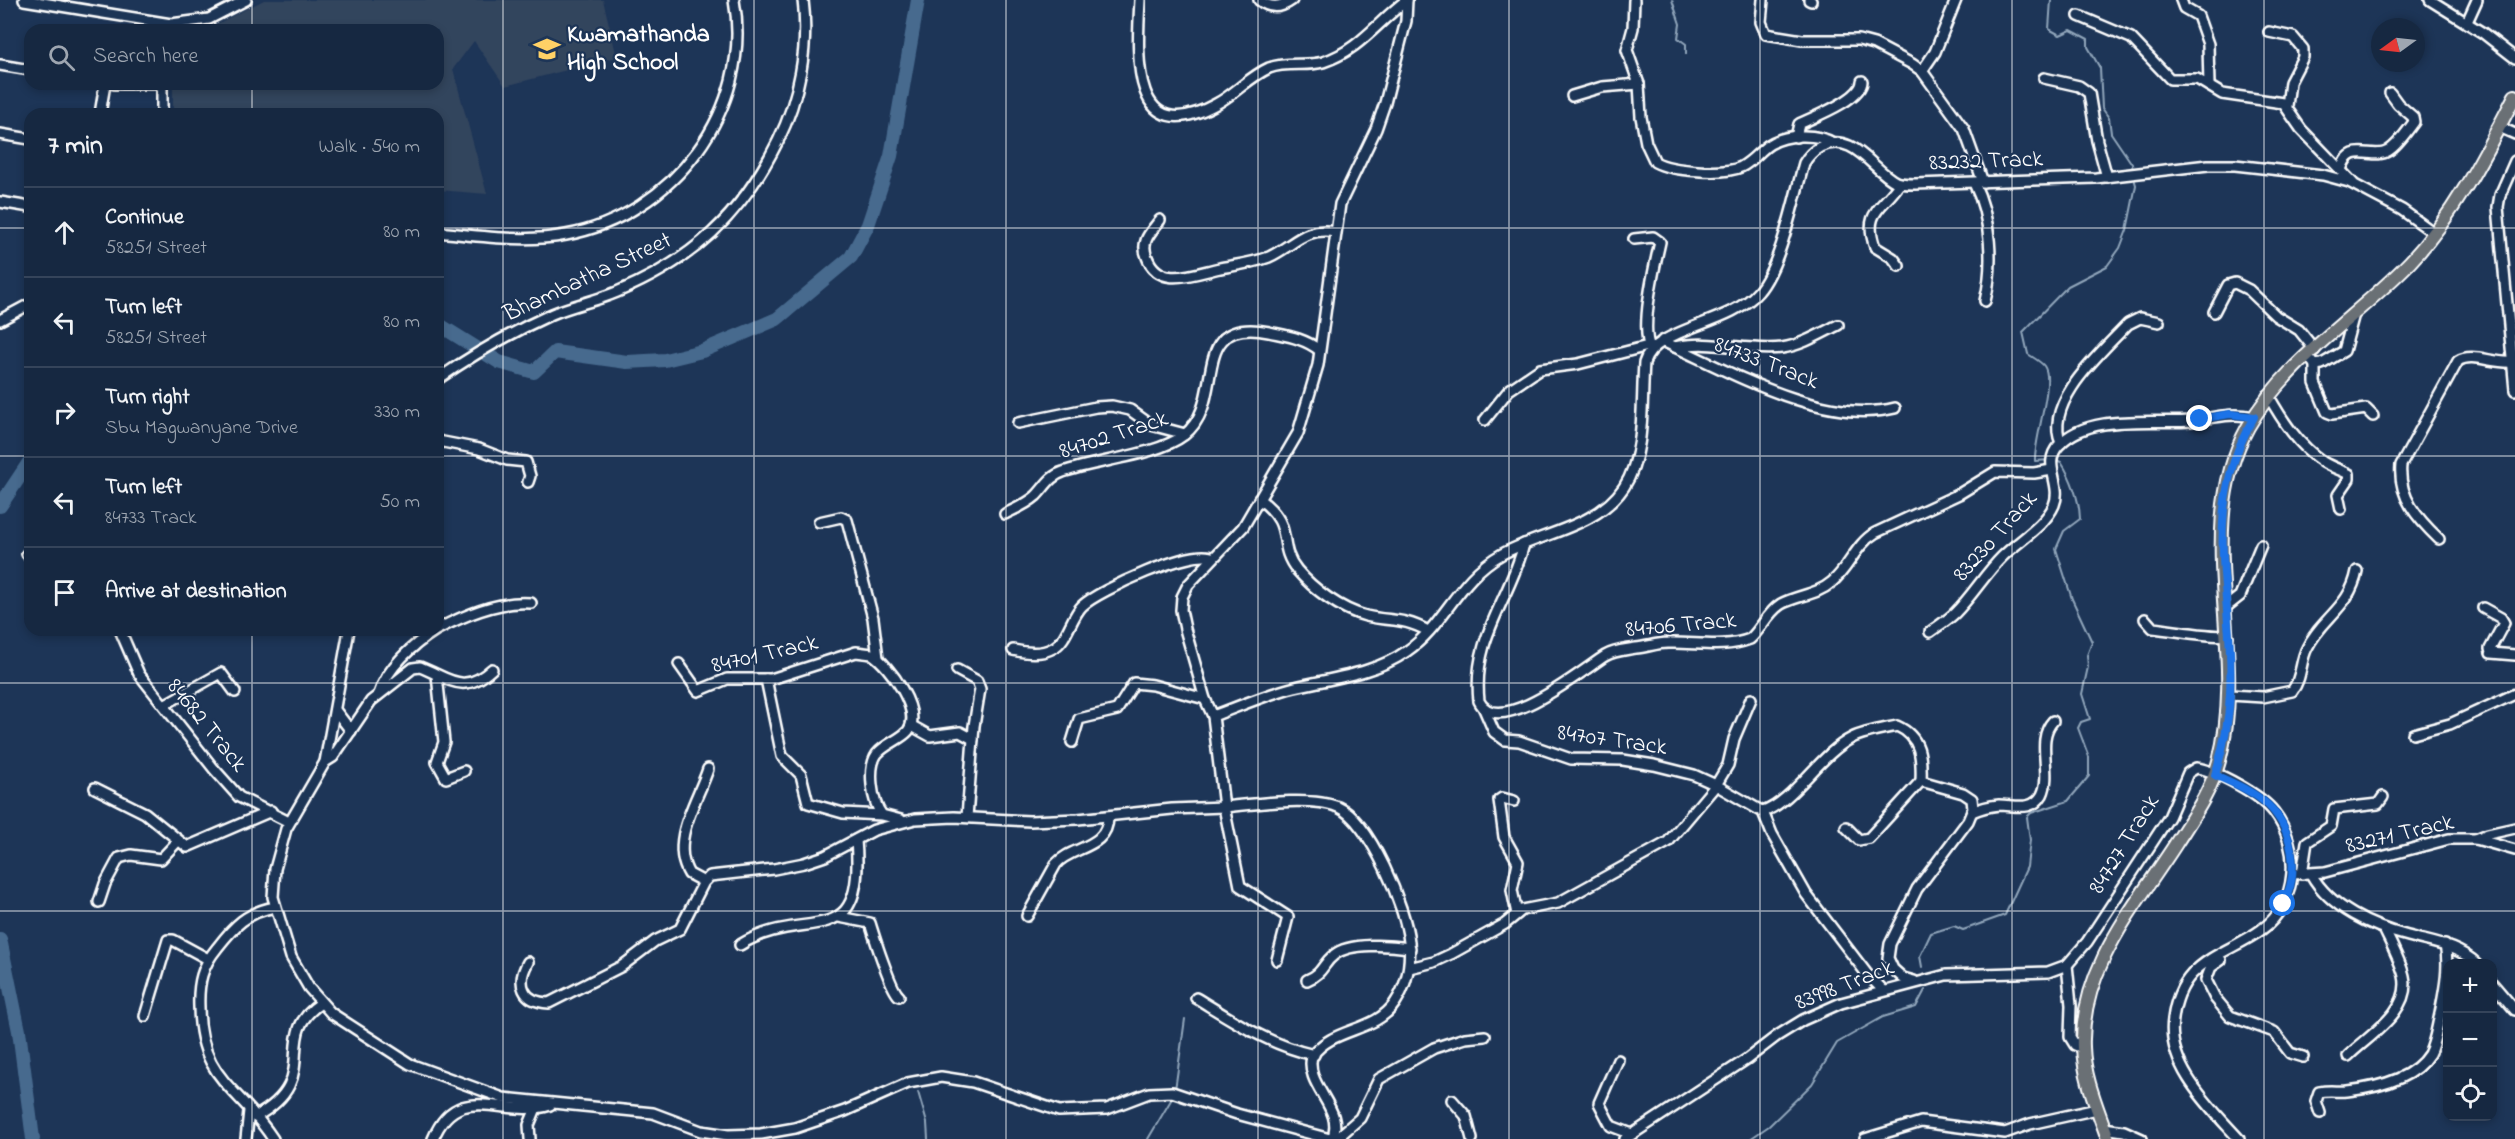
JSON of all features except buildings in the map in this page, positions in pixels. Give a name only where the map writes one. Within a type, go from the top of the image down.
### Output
[{"type":"main road","points":[[2106,1134],[2087,1077],[2083,1048],[2086,1003],[2101,962],[2192,819],[2215,775],[2226,731],[2230,694],[2221,532],[2224,493],[2234,457],[2268,395],[2312,357],[2410,262],[2434,233],[2462,194],[2515,96]]},
{"type":"street","points":[[24,0],[147,24]]},
{"type":"street","points":[[180,24],[209,19],[246,0]]},
{"type":"street","points":[[444,233],[518,239],[557,237],[601,226],[654,196],[673,180],[693,157],[722,105],[736,58],[737,29],[734,0]]},
{"type":"street","name":"Bhambatha Street","points":[[444,372],[468,357],[550,315],[614,293],[660,271],[699,247],[731,215],[765,168],[793,105],[804,40],[802,0]]},
{"type":"street","points":[[1140,0],[1137,59],[1148,97],[1157,110],[1177,117],[1214,106],[1269,69],[1286,64],[1316,64],[1342,54],[1364,40],[1407,0]]},
{"type":"street","points":[[1259,0],[1276,7],[1292,0]]},
{"type":"street","points":[[1277,960],[1287,916],[1247,893],[1240,886],[1224,807],[1218,736],[1213,716],[1205,699],[1180,604],[1188,585],[1243,527],[1298,433],[1315,379],[1342,196],[1363,159],[1385,103],[1406,21],[1407,0]]},
{"type":"street","points":[[1634,0],[1633,27],[1627,50],[1639,84],[1641,117],[1648,152],[1658,164],[1703,171],[1735,169],[1774,142],[1796,137],[1799,124],[1826,112],[1858,92],[1862,81]]},
{"type":"street","points":[[1763,0],[1761,22],[1766,34],[1802,40],[1866,42],[1922,71],[1964,129],[1976,156],[1990,261],[1990,276],[1985,301]]},
{"type":"street","points":[[1922,71],[1935,52],[1956,0]]},
{"type":"street","points":[[2181,0],[2184,8],[2198,16],[2206,37],[2209,86]]},
{"type":"street","points":[[2430,0],[2467,22],[2515,58]]},
{"type":"street","points":[[2467,22],[2476,0]]},
{"type":"street","points":[[2079,16],[2131,38],[2166,77],[2173,80],[2197,79],[2222,94],[2274,99],[2287,106],[2301,129],[2355,184]]},
{"type":"street","points":[[2269,32],[2293,38],[2304,49],[2303,57],[2290,82],[2287,106]]},
{"type":"street","points":[[0,65],[24,69]]},
{"type":"street","points":[[2044,78],[2079,86],[2089,93],[2097,141],[2107,177]]},
{"type":"street","points":[[1572,96],[1602,87],[1639,84]]},
{"type":"street","points":[[101,108],[104,90]]},
{"type":"street","points":[[162,90],[162,108]]},
{"type":"street","points":[[2341,170],[2345,161],[2354,154],[2390,150],[2414,122],[2414,117],[2398,104],[2390,93]]},
{"type":"street","points":[[2499,127],[2515,134]]},
{"type":"street","points":[[0,134],[24,138]]},
{"type":"street","name":"83232 Track","points":[[1796,137],[1820,137],[1864,154],[1900,183],[2107,177],[2222,164],[2323,175],[2355,184],[2402,210],[2434,233]]},
{"type":"street","points":[[1485,420],[1509,390],[1540,369],[1578,364],[1650,347],[1726,316],[1757,294],[1772,270],[1807,158],[1819,148],[1833,143]]},
{"type":"street","points":[[2515,161],[2500,195],[2498,207],[2515,390]]},
{"type":"street","points":[[1899,266],[1893,258],[1875,247],[1872,225],[1875,210],[1900,183]]},
{"type":"street","points":[[0,202],[24,206]]},
{"type":"street","points":[[1160,220],[1146,238],[1145,254],[1159,272],[1178,278],[1256,262],[1279,252],[1309,232],[1321,230],[1335,232]]},
{"type":"street","points":[[1213,716],[1257,699],[1332,680],[1393,660],[1416,645],[1476,572],[1502,554],[1598,513],[1614,501],[1623,489],[1635,460],[1644,363],[1650,347],[1649,300],[1660,242],[1653,237],[1634,239]]},
{"type":"street","points":[[2214,312],[2228,285],[2239,284],[2256,296],[2276,316],[2299,330],[2312,357],[2314,383],[2327,412],[2332,414],[2366,409],[2373,416]]},
{"type":"street","points":[[0,320],[24,307]]},
{"type":"street","points":[[2312,357],[2336,356],[2346,348],[2354,314]]},
{"type":"street","points":[[2159,322],[2140,318],[2128,324],[2074,385],[2064,400],[2060,413],[2057,432],[2061,442],[2081,431],[2116,423],[2191,421],[2230,414],[2254,417]]},
{"type":"street","points":[[1675,347],[1722,344],[1781,348],[1796,345],[1838,325]]},
{"type":"street","name":"84702 Track","points":[[1005,514],[1029,501],[1048,481],[1061,472],[1151,448],[1185,434],[1203,412],[1212,358],[1221,341],[1240,329],[1255,329],[1298,338],[1319,350]]},
{"type":"street","name":"84733 Track","points":[[1662,341],[1761,387],[1818,406],[1872,412],[1895,408]]},
{"type":"street","points":[[2439,539],[2411,509],[2401,476],[2402,465],[2458,361],[2470,356],[2493,363],[2513,362]]},
{"type":"street","points":[[2268,395],[2285,423],[2309,450],[2323,462],[2349,474],[2350,477],[2338,495],[2341,508]]},
{"type":"street","points":[[1018,423],[1096,407],[1121,407],[1151,424],[1185,434]]},
{"type":"street","points":[[444,442],[479,449],[507,460],[526,462],[530,476],[528,482]]},
{"type":"street","name":"83230 Track","points":[[1930,632],[1956,613],[2000,559],[2051,511],[2057,485],[2052,470],[2052,456],[2061,442]]},
{"type":"street","name":"84706 Track","points":[[1485,709],[1501,712],[1535,700],[1574,680],[1612,652],[1661,643],[1714,645],[1750,639],[1781,604],[1813,594],[1832,582],[1847,567],[1864,542],[1875,533],[1959,494],[1995,472],[2034,473],[2052,470]]},
{"type":"street","points":[[1259,499],[1279,517],[1291,562],[1316,588],[1357,614],[1406,620],[1428,631]]},
{"type":"street","points":[[819,522],[841,517],[847,520],[873,618],[878,658],[909,704],[912,726]]},
{"type":"street","name":"84707 Track","points":[[1524,544],[1518,565],[1494,614],[1480,659],[1477,688],[1479,701],[1485,709],[1494,732],[1505,740],[1519,741],[1571,759],[1623,760],[1694,775],[1716,785],[1763,813]]},
{"type":"street","points":[[2226,607],[2240,596],[2261,545]]},
{"type":"street","points":[[1012,650],[1030,653],[1051,649],[1059,644],[1082,606],[1102,593],[1182,559],[1201,554],[1213,558]]},
{"type":"street","points":[[2230,694],[2263,697],[2292,691],[2297,683],[2308,645],[2348,598],[2357,571]]},
{"type":"street","points":[[444,626],[459,618],[508,603],[531,603]]},
{"type":"street","points":[[2483,608],[2501,618],[2504,623],[2490,649],[2491,653],[2515,655]]},
{"type":"street","points":[[2145,619],[2153,628],[2184,631],[2195,636],[2228,636]]},
{"type":"street","name":"84682 Track","points":[[125,636],[133,663],[204,757],[239,797],[289,822]]},
{"type":"street","points":[[348,636],[325,762],[289,822],[273,880],[275,907],[291,957],[321,1004],[337,1018],[399,1058],[428,1072],[503,1098],[652,1113],[711,1136],[743,1136],[795,1128],[845,1111],[908,1083],[941,1077],[973,1082],[1059,1111],[1107,1110],[1149,1094],[1172,1092],[1237,1114],[1333,1139]]},
{"type":"street","points":[[379,694],[389,674],[404,656],[427,636]]},
{"type":"street","name":"84701 Track","points":[[679,664],[698,692],[733,678],[766,679],[856,652],[866,652],[878,658]]},
{"type":"street","points":[[325,762],[333,757],[364,709],[379,694],[413,668],[420,667],[463,684],[476,680],[492,669]]},
{"type":"street","points":[[957,670],[980,685],[967,817]]},
{"type":"street","points":[[164,705],[221,673],[235,692]]},
{"type":"street","points":[[437,675],[444,737],[437,762],[446,778],[464,771]]},
{"type":"street","points":[[766,679],[782,756],[802,777],[808,802],[843,813],[882,815],[903,821]]},
{"type":"street","points":[[1072,742],[1079,718],[1117,710],[1134,683],[1154,685],[1205,699]]},
{"type":"street","points":[[2413,734],[2450,724],[2515,694]]},
{"type":"street","points":[[1409,968],[1440,960],[1505,924],[1522,910],[1558,903],[1668,842],[1716,785],[1728,765],[1734,739],[1751,699]]},
{"type":"street","points":[[335,710],[351,731]]},
{"type":"street","points":[[1972,812],[1990,806],[2029,806],[2038,800],[2044,787],[2046,733],[2053,721]]},
{"type":"street","points":[[912,726],[930,736],[960,732],[973,739]]},
{"type":"street","points":[[882,815],[874,801],[875,758],[912,726]]},
{"type":"street","points":[[1845,827],[1859,840],[1867,840],[1920,781],[1922,760],[1918,745],[1896,726],[1851,738],[1805,777],[1777,806],[1763,813],[1772,834],[1806,894],[1867,974],[1883,990]]},
{"type":"street","name":"84727 Track","points":[[2070,963],[2087,942],[2169,817],[2188,773],[2196,768],[2215,775]]},
{"type":"street","points":[[704,882],[689,874],[682,851],[691,806],[708,769]]},
{"type":"street","points":[[2215,775],[2249,791],[2275,813],[2288,837],[2302,874],[2359,918],[2384,929],[2445,945],[2472,959]]},
{"type":"street","points":[[1914,981],[1903,978],[1893,969],[1888,952],[1915,893],[1958,837],[1972,812],[1973,804],[1967,794],[1920,781]]},
{"type":"street","points":[[95,789],[145,813],[185,847],[193,846],[271,811]]},
{"type":"street","points":[[2239,1139],[2188,1077],[2175,1050],[2172,1030],[2178,998],[2192,974],[2203,964],[2264,928],[2273,919],[2302,874],[2307,842],[2331,826],[2334,809],[2378,804],[2383,797]]},
{"type":"street","points":[[1514,801],[1502,798],[1499,800],[1504,837],[1518,862],[1512,890],[1516,914]]},
{"type":"street","points":[[528,962],[521,978],[527,994],[545,1003],[556,1000],[622,966],[655,941],[680,929],[704,882],[716,874],[756,872],[804,863],[874,830],[903,821],[967,817],[1030,821],[1108,817],[1172,809],[1322,803],[1346,812],[1360,828],[1393,888],[1405,921],[1410,948],[1409,968],[1399,995],[1386,1015],[1376,1022],[1327,1042],[1314,1055],[1312,1071],[1335,1125],[1333,1139]]},
{"type":"street","points":[[1027,916],[1060,859],[1086,848],[1104,833],[1108,828],[1108,817]]},
{"type":"street","points":[[2476,839],[2515,828]]},
{"type":"street","name":"83271 Track","points":[[2302,874],[2449,839],[2476,839],[2515,850]]},
{"type":"street","points":[[839,917],[851,903],[855,892],[858,861],[856,840]]},
{"type":"street","points":[[99,902],[105,884],[119,858],[136,855],[161,859],[178,841]]},
{"type":"street","points":[[273,1139],[218,1074],[203,1046],[198,991],[201,973],[208,959],[243,918],[256,911],[275,907]]},
{"type":"street","points":[[740,945],[773,929],[809,926],[839,917],[870,923],[873,940],[887,967],[893,991],[899,996]]},
{"type":"street","points":[[2348,1056],[2376,1034],[2403,996],[2404,975],[2384,929]]},
{"type":"street","points":[[145,1016],[168,940],[173,940],[208,959]]},
{"type":"street","points":[[2240,943],[2236,951],[2208,971],[2206,980],[2210,990],[2230,1016],[2274,1032],[2290,1053],[2303,1057]]},
{"type":"street","points":[[1306,980],[1319,974],[1333,955],[1341,951],[1382,945],[1410,948]]},
{"type":"street","points":[[2320,1113],[2316,1101],[2319,1092],[2348,1091],[2385,1084],[2403,1076],[2426,1058],[2433,1044],[2440,1011],[2446,971],[2445,945]]},
{"type":"street","points":[[2070,963],[2070,1037],[2072,1042],[2083,1048]]},
{"type":"street","name":"83998 Track","points":[[1629,1137],[1803,1020],[1842,1003],[1914,981],[1946,975],[2048,972],[2070,963]]},
{"type":"street","points":[[2497,988],[2515,1010]]},
{"type":"street","points":[[1196,998],[1244,1029],[1284,1046],[1314,1055]]},
{"type":"street","points":[[252,1114],[278,1103],[289,1089],[296,1070],[298,1027],[305,1016],[321,1004]]},
{"type":"street","points":[[1333,1139],[1360,1118],[1379,1079],[1434,1048],[1465,1038],[1485,1036]]},
{"type":"street","points":[[1618,1060],[1599,1103],[1611,1126],[1629,1137]]},
{"type":"street","points":[[1452,1100],[1466,1116],[1472,1139]]},
{"type":"street","points":[[433,1139],[442,1120],[457,1107],[482,1105],[517,1109],[536,1108],[555,1102]]},
{"type":"street","points":[[530,1139],[529,1125],[536,1108]]},
{"type":"street","points":[[1865,1139],[1891,1130],[1928,1122],[2004,1134],[2030,1124],[2097,1108]]},
{"type":"street","points":[[246,1139],[252,1114]]},
{"type":"street","points":[[1884,1139],[1891,1130]]},
{"type":"street","points":[[2106,1134],[2124,1131],[2142,1139]]},
{"type":"shaded area","points":[[264,0],[603,0],[617,57],[505,86],[474,41],[453,69],[487,194],[444,190],[444,108],[173,108],[173,90],[444,90],[444,24],[217,24]]},
{"type":"waterway","points":[[444,328],[499,362],[534,372],[555,352],[627,362],[665,360],[702,351],[777,319],[851,257],[868,225],[891,156],[918,0]]},
{"type":"waterway","points":[[1672,0],[1680,24],[1678,38],[1686,44],[1686,54]]},
{"type":"waterway","points":[[2051,0],[2049,29],[2060,35],[2071,30],[2088,39],[2088,47],[2100,68],[2102,108],[2109,118],[2111,133],[2132,164],[2133,172]]},
{"type":"waterway","points":[[2050,460],[2035,461],[2046,397],[2047,373],[2044,366],[2028,354],[2023,332],[2068,286],[2107,266],[2120,248],[2127,230],[2136,185],[2134,178]]},
{"type":"waterway","points":[[1922,967],[1920,956],[1931,933],[1954,926],[1963,930],[2005,915],[2027,867],[2030,840],[2027,817],[2031,813],[2068,801],[2089,776],[2089,757],[2078,728],[2081,722],[2090,719],[2082,694],[2088,667],[2087,655],[2092,642],[2072,599],[2056,549],[2064,531],[2080,519],[2080,512],[2068,475],[2061,462],[2056,460]]},
{"type":"waterway","points":[[0,506],[24,470]]},
{"type":"waterway","points":[[0,939],[19,1031],[33,1139]]},
{"type":"waterway","points":[[1750,1139],[1769,1126],[1812,1084],[1837,1043],[1883,1017],[1916,1007],[1925,990]]},
{"type":"waterway","points":[[1175,1090],[1185,1019]]},
{"type":"waterway","points":[[918,1092],[927,1123],[928,1139]]},
{"type":"waterway","points":[[1148,1139],[1174,1095]]},
{"type":"place","name":"Kwamathanda High School","points":[[547,49]]},
{"type":"route","points":[[2200,419],[2230,414],[2254,417],[2234,457],[2222,509],[2221,541],[2230,694],[2226,731],[2215,775],[2260,798],[2282,824],[2292,851],[2293,869],[2289,891],[2283,904]]}]
